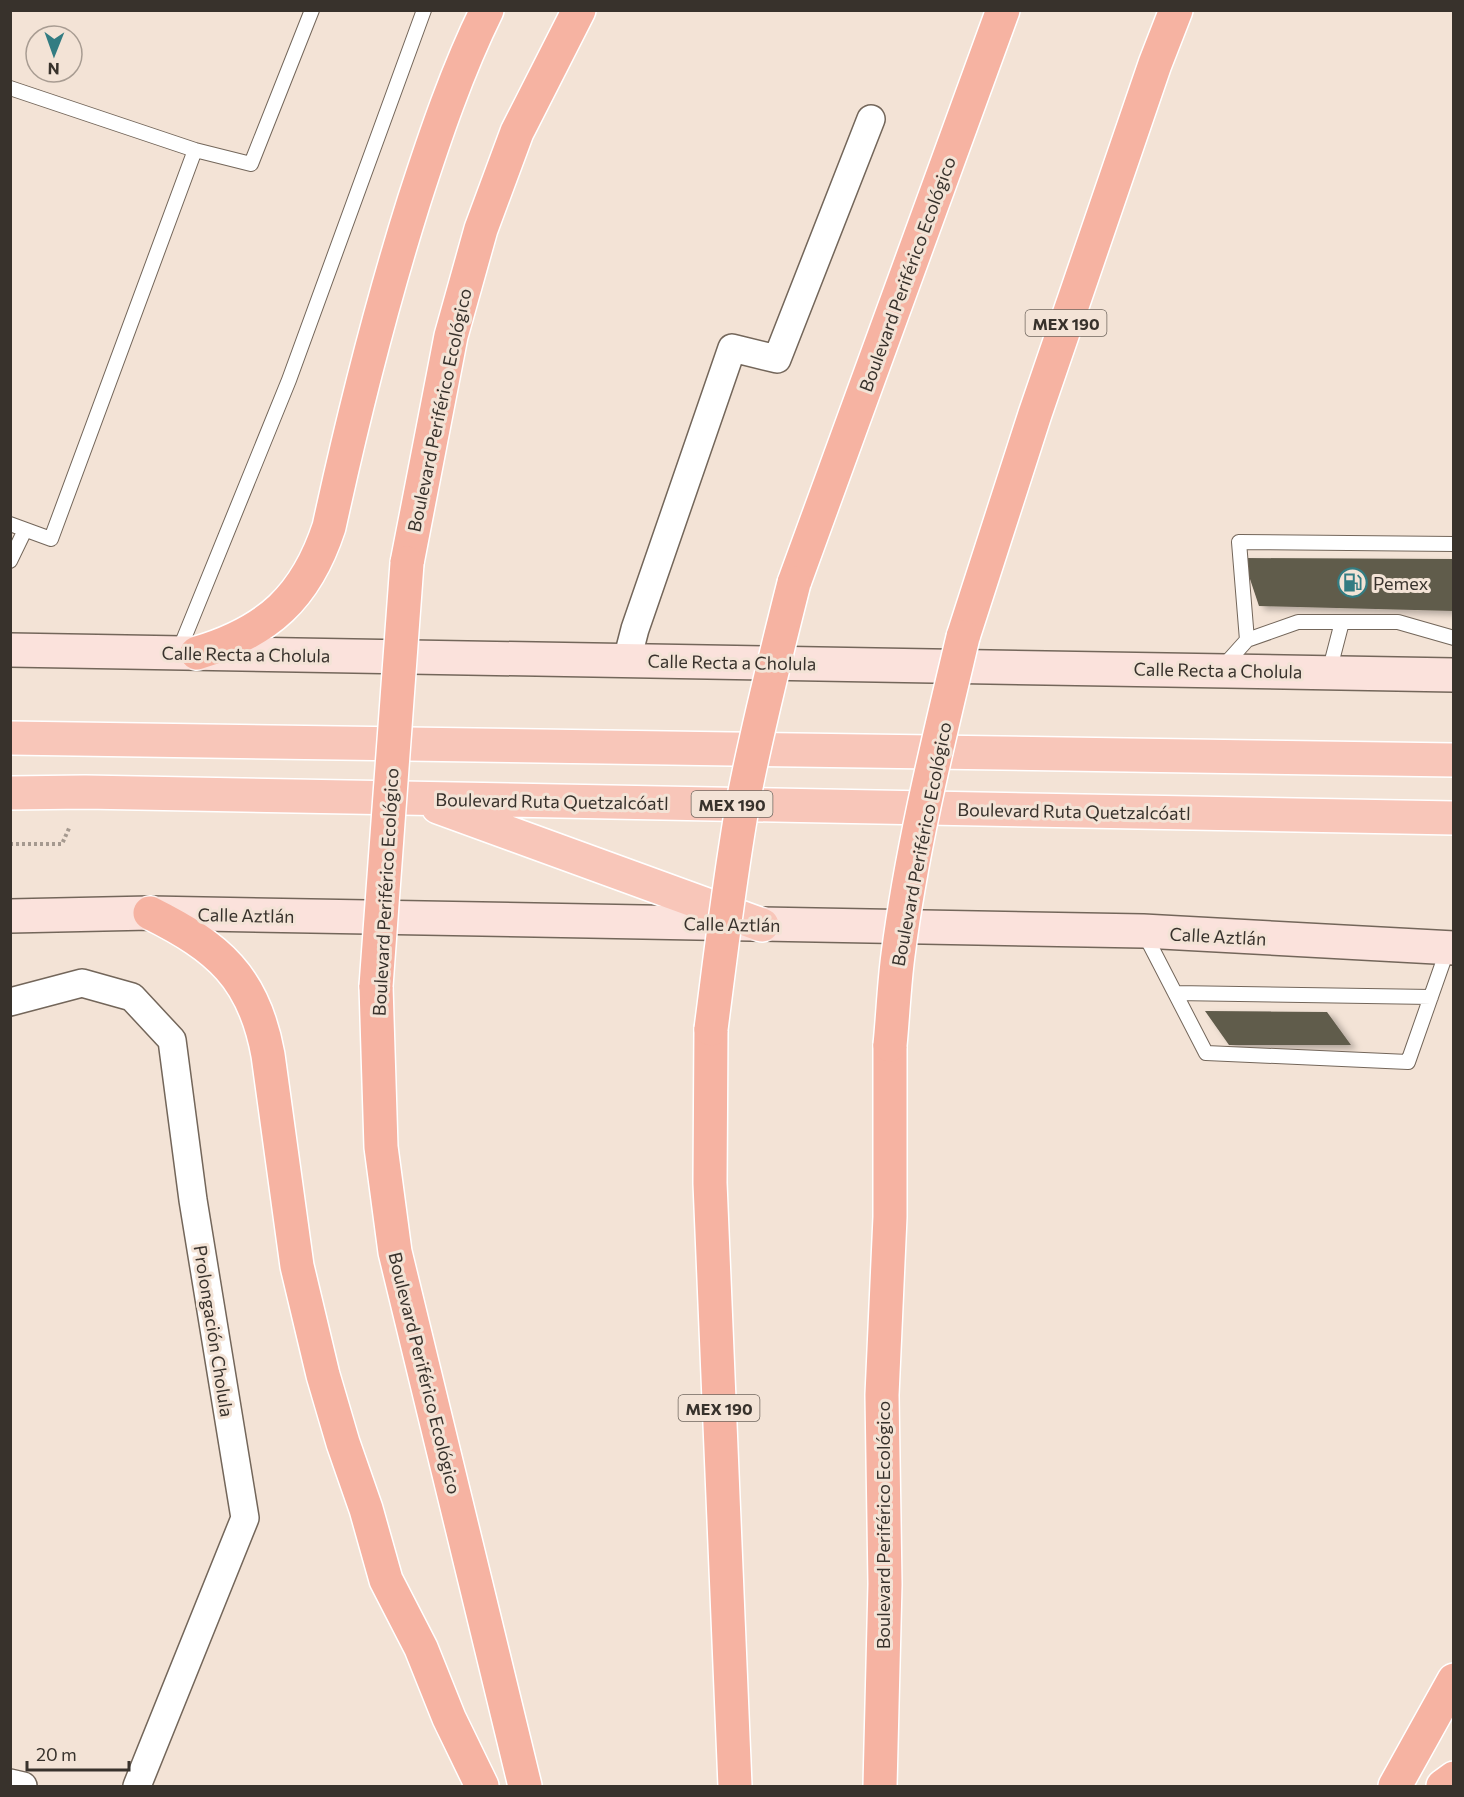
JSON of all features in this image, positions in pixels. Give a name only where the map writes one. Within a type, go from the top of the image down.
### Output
[{"type":"highway","points":[[188,653],[224,645],[250,633],[273,617],[294,596],[309,575],[321,552],[329,527],[366,366],[395,261],[452,91],[487,10]]},
{"type":"highway","name":"Boulevard Periférico Ecológico","points":[[525,1786],[395,1252],[381,1147],[376,986],[407,563],[451,336],[481,229],[517,132],[579,10]]},
{"type":"highway","name":"Boulevard Periférico Ecológico","points":[[735,1786],[710,1183],[711,1029],[728,901],[744,799],[763,708],[794,583],[1003,10]]},
{"type":"highway","name":"Boulevard Periférico Ecológico","points":[[880,1786],[885,1584],[882,1395],[890,1217],[890,1046],[898,955],[914,859],[928,785],[963,637],[1035,414],[1155,64],[1176,10]]},
{"type":"highway","points":[[150,913],[185,932],[220,958],[237,975],[255,1006],[264,1029],[297,1266],[323,1375],[386,1580],[421,1648],[449,1718],[482,1786]]},
{"type":"highway","points":[[1395,1786],[1454,1680]]},
{"type":"highway","points":[[1443,1786],[1454,1778]]},
{"type":"main road","name":"Calle Recta a Cholula","points":[[10,650],[1454,675]]},
{"type":"main road","points":[[10,738],[1454,760]]},
{"type":"main road","name":"Boulevard Ruta Quetzalcóatl","points":[[10,793],[85,792],[1454,818]]},
{"type":"main road","points":[[414,798],[762,925]]},
{"type":"main road","name":"Calle Aztlán","points":[[10,916],[150,913],[1143,932],[1451,948]]},
{"type":"street","points":[[627,660],[635,629],[732,348],[777,359],[871,119]]},
{"type":"street","name":"Prolongación Cholula","points":[[10,1002],[82,983],[132,997],[172,1040],[193,1200],[245,1518],[137,1786]]},
{"type":"street","points":[[10,1783],[23,1786]]},
{"type":"lane","points":[[10,88],[195,150],[251,164],[312,10]]},
{"type":"lane","points":[[188,653],[424,10]]},
{"type":"lane","points":[[10,524],[51,539],[195,150]]},
{"type":"lane","points":[[10,561],[25,530]]},
{"type":"lane","points":[[1247,640],[1239,542],[1454,544]]},
{"type":"lane","points":[[1220,670],[1247,640],[1298,622],[1398,622],[1454,638]]},
{"type":"lane","points":[[1329,672],[1342,622]]},
{"type":"lane","points":[[1143,932],[1206,1053],[1408,1062],[1451,948]]},
{"type":"lane","points":[[1175,993],[1431,997]]},
{"type":"path","points":[[10,844],[62,844]]},
{"type":"building","name":"Pemex","points":[[1243,558],[1454,559],[1454,611],[1259,606]]},
{"type":"building","points":[[1205,1011],[1327,1012],[1351,1045],[1229,1045]]},
{"type":"place","name":"Pemex","points":[[1352,583]]}]
